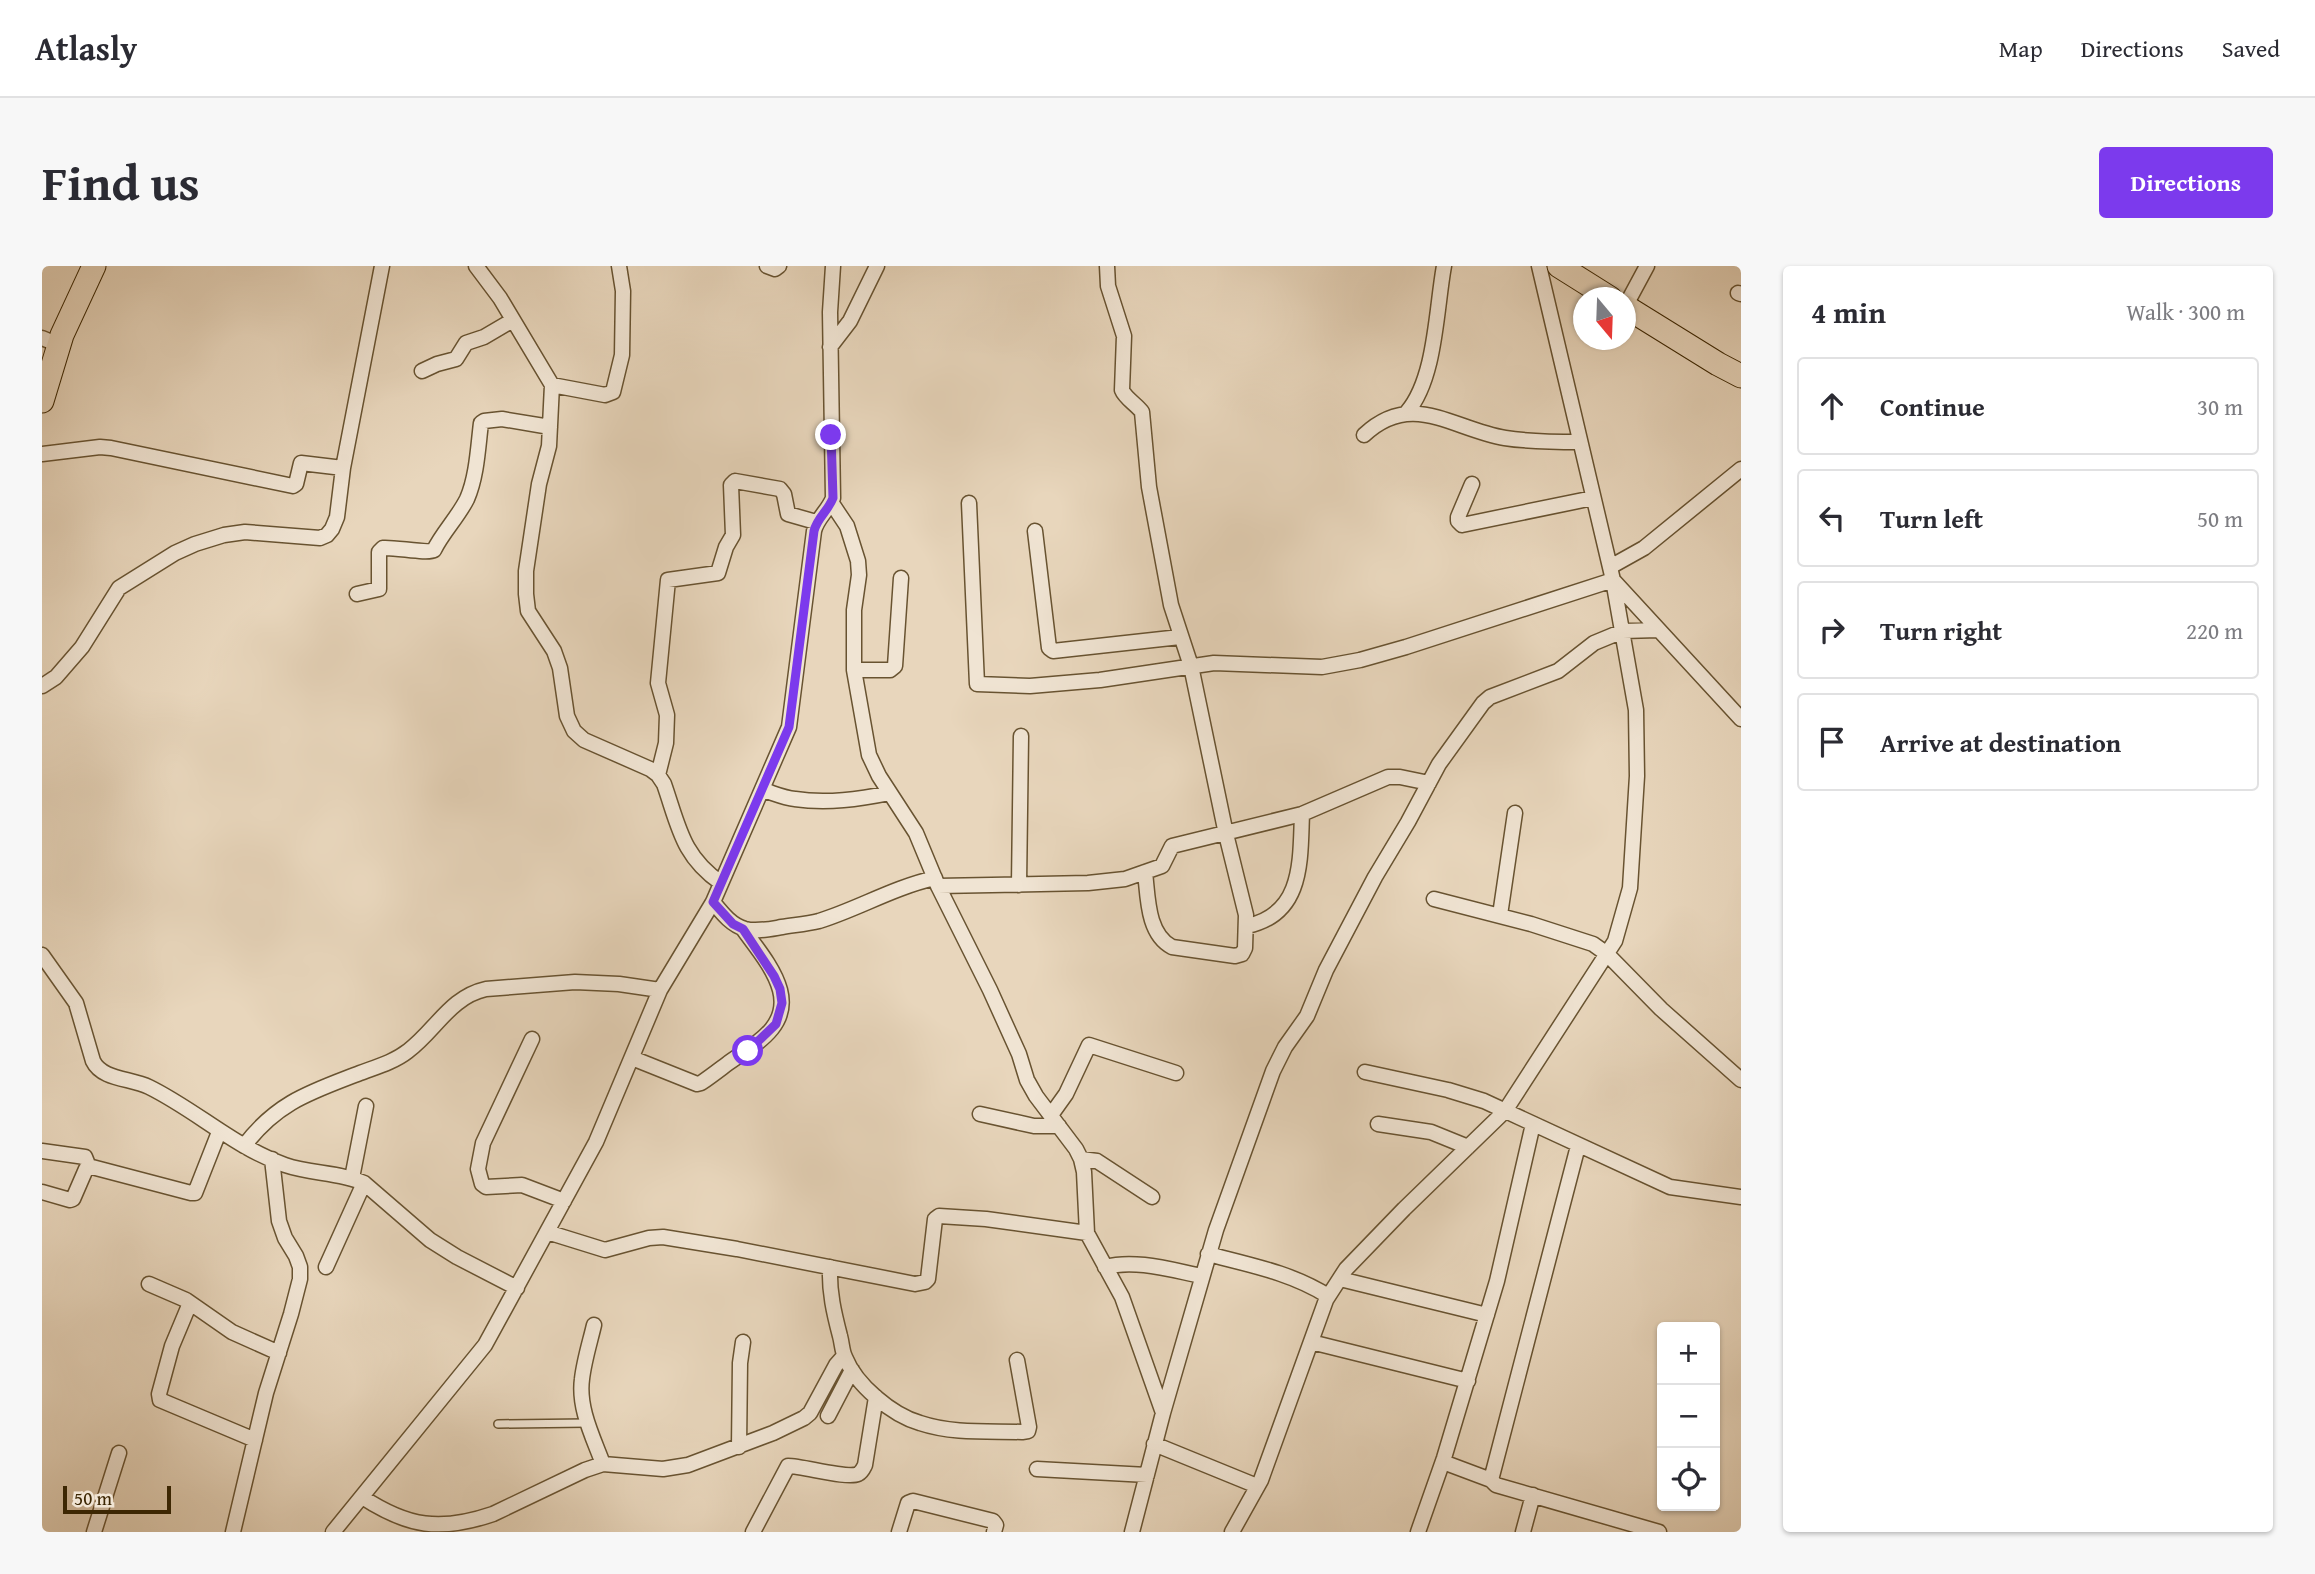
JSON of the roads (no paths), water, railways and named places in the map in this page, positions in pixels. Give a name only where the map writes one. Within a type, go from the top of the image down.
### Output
[{"type":"main road","points":[[42,401],[50,341],[94,266]]},
{"type":"main road","points":[[1559,266],[1592,287]]},
{"type":"main road","points":[[1636,312],[1741,376]]},
{"type":"street","points":[[42,686],[57,677],[82,647],[119,588],[175,553],[224,535],[245,532],[320,538],[332,529],[337,517],[343,468],[382,266]]},
{"type":"street","points":[[476,266],[513,320],[552,385],[550,427],[526,570],[526,594],[528,611],[554,651],[560,668],[567,716],[574,731],[584,740],[658,775],[664,784],[689,854],[705,872],[721,883]]},
{"type":"street","points":[[552,385],[605,395],[613,391],[622,355],[623,291],[619,266]]},
{"type":"street","points":[[767,266],[775,269],[779,266]]},
{"type":"street","points":[[833,266],[830,347],[831,502],[847,526],[858,561],[859,575],[854,610],[854,670],[869,755],[878,776],[916,834],[990,990],[1027,1080],[1081,1159],[1087,1233],[1122,1297],[1163,1413]]},
{"type":"street","points":[[830,347],[850,321],[877,266]]},
{"type":"street","points":[[1107,266],[1108,286],[1124,336],[1122,390],[1142,412],[1149,487],[1171,605],[1191,666],[1247,926],[1245,948],[1240,955],[1172,947],[1164,943],[1154,926],[1149,908],[1145,872]]},
{"type":"street","points":[[1407,412],[1415,403],[1434,340],[1444,266]]},
{"type":"street","points":[[1232,1532],[1258,1486],[1328,1296],[1346,1269],[1384,1229],[1505,1111],[1615,941],[1630,888],[1637,776],[1636,710],[1611,573],[1539,266]]},
{"type":"street","points":[[1636,287],[1647,266]]},
{"type":"street","points":[[422,372],[437,364],[456,359],[466,343],[484,337],[513,320]]},
{"type":"street","points":[[1364,435],[1392,416],[1407,412],[1505,438],[1580,442]]},
{"type":"street","points":[[357,594],[379,589],[379,552],[383,548],[408,548],[426,553],[434,550],[466,501],[471,488],[481,423],[502,419],[550,427]]},
{"type":"street","points":[[42,454],[111,448],[293,486],[296,484],[301,463],[343,468]]},
{"type":"street","points":[[969,503],[976,684],[1030,686],[1100,680],[1214,663],[1322,667],[1360,660],[1611,573],[1741,469]]},
{"type":"street","points":[[658,775],[666,743],[667,715],[658,683],[668,580],[718,573],[726,547],[733,535],[731,485],[734,481],[780,489],[784,494],[788,514],[816,522]]},
{"type":"street","points":[[1472,484],[1458,517],[1462,525],[1593,498]]},
{"type":"street","points":[[333,1532],[485,1345],[596,1142],[660,990],[713,902],[789,727],[816,522],[831,502]]},
{"type":"street","points":[[1035,531],[1049,648],[1053,651],[1180,637]]},
{"type":"street","points":[[1611,573],[1658,629],[1741,719]]},
{"type":"street","points":[[854,670],[890,670],[895,667],[901,578]]},
{"type":"street","points":[[1132,1532],[1208,1254],[1273,1071],[1285,1047],[1307,1016],[1338,947],[1439,764],[1490,697],[1558,671],[1594,643],[1623,632],[1658,629]]},
{"type":"street","points":[[1019,885],[1021,736]]},
{"type":"street","points":[[713,902],[733,924],[757,931],[816,922],[913,883],[1019,885],[1125,879],[1165,864],[1172,846],[1302,814],[1388,778],[1400,777],[1429,783]]},
{"type":"street","points":[[763,790],[794,799],[823,801],[890,793]]},
{"type":"street","points":[[1500,915],[1515,813]]},
{"type":"street","points":[[1247,926],[1262,923],[1274,915],[1289,899],[1294,889],[1298,877],[1302,814]]},
{"type":"street","points":[[1434,899],[1500,915],[1593,944],[1607,954],[1661,1009],[1741,1080]]},
{"type":"street","points":[[632,1058],[697,1084],[754,1046],[776,1024],[782,1003],[780,989],[743,929]]},
{"type":"street","points":[[42,955],[76,1003],[96,1068],[141,1083],[219,1132],[272,1159],[302,1170],[358,1181],[430,1240],[457,1257],[517,1287]]},
{"type":"street","points":[[244,1146],[260,1125],[287,1104],[313,1090],[387,1063],[406,1053],[451,1007],[472,992],[575,982],[619,984],[660,990]]},
{"type":"street","points":[[532,1038],[483,1143],[478,1169],[482,1184],[486,1187],[522,1185],[564,1201]]},
{"type":"street","points":[[1055,1121],[1089,1045],[1176,1073]]},
{"type":"street","points":[[1365,1072],[1472,1097],[1670,1187],[1741,1197]]},
{"type":"street","points":[[326,1267],[358,1181],[366,1105]]},
{"type":"street","points":[[979,1114],[1034,1126],[1055,1121]]},
{"type":"street","points":[[1378,1124],[1431,1132],[1468,1147]]},
{"type":"street","points":[[1418,1532],[1443,1462],[1487,1315],[1533,1124]]},
{"type":"street","points":[[89,1167],[195,1193],[219,1132]]},
{"type":"street","points":[[1491,1480],[1578,1146]]},
{"type":"street","points":[[42,1151],[85,1157],[89,1167]]},
{"type":"street","points":[[233,1532],[266,1393],[300,1279],[300,1266],[282,1231],[272,1159]]},
{"type":"street","points":[[1081,1159],[1097,1161],[1152,1197]]},
{"type":"street","points":[[42,1192],[73,1199],[83,1172],[89,1167]]},
{"type":"street","points":[[547,1232],[599,1250],[663,1237],[915,1284],[928,1279],[934,1219],[939,1216],[986,1219],[1087,1233]]},
{"type":"street","points":[[1208,1254],[1300,1280],[1328,1296]]},
{"type":"street","points":[[1105,1267],[1135,1264],[1202,1276]]},
{"type":"street","points":[[830,1267],[831,1299],[844,1356],[852,1370],[876,1397],[892,1410],[919,1423],[950,1430],[1028,1431],[1017,1360]]},
{"type":"street","points":[[1340,1279],[1487,1315]]},
{"type":"street","points":[[149,1284],[171,1292],[232,1332],[279,1353]]},
{"type":"street","points":[[190,1303],[172,1346],[159,1394],[160,1400],[255,1440]]},
{"type":"street","points":[[594,1325],[582,1381],[583,1405],[603,1464]]},
{"type":"street","points":[[739,1447],[740,1363],[743,1342]]},
{"type":"street","points":[[1311,1342],[1468,1381]]},
{"type":"street","points":[[362,1497],[404,1521],[442,1528],[494,1514],[603,1464],[663,1468],[688,1465],[739,1447],[804,1418],[815,1406],[844,1356]]},
{"type":"street","points":[[828,1416],[852,1370]]},
{"type":"street","points":[[753,1532],[788,1466],[843,1475],[854,1475],[862,1471],[876,1397]]},
{"type":"street","points":[[1154,1444],[1258,1486]]},
{"type":"street","points":[[94,1532],[119,1453]]},
{"type":"street","points":[[1443,1462],[1491,1480],[1496,1485],[1635,1528],[1659,1532]]},
{"type":"street","points":[[1037,1469],[1147,1475]]},
{"type":"street","points":[[1523,1532],[1534,1495]]},
{"type":"street","points":[[899,1532],[908,1503],[913,1501],[993,1521],[996,1525],[994,1532]]},
{"type":"lane","points":[[498,1424],[587,1423]]}]
